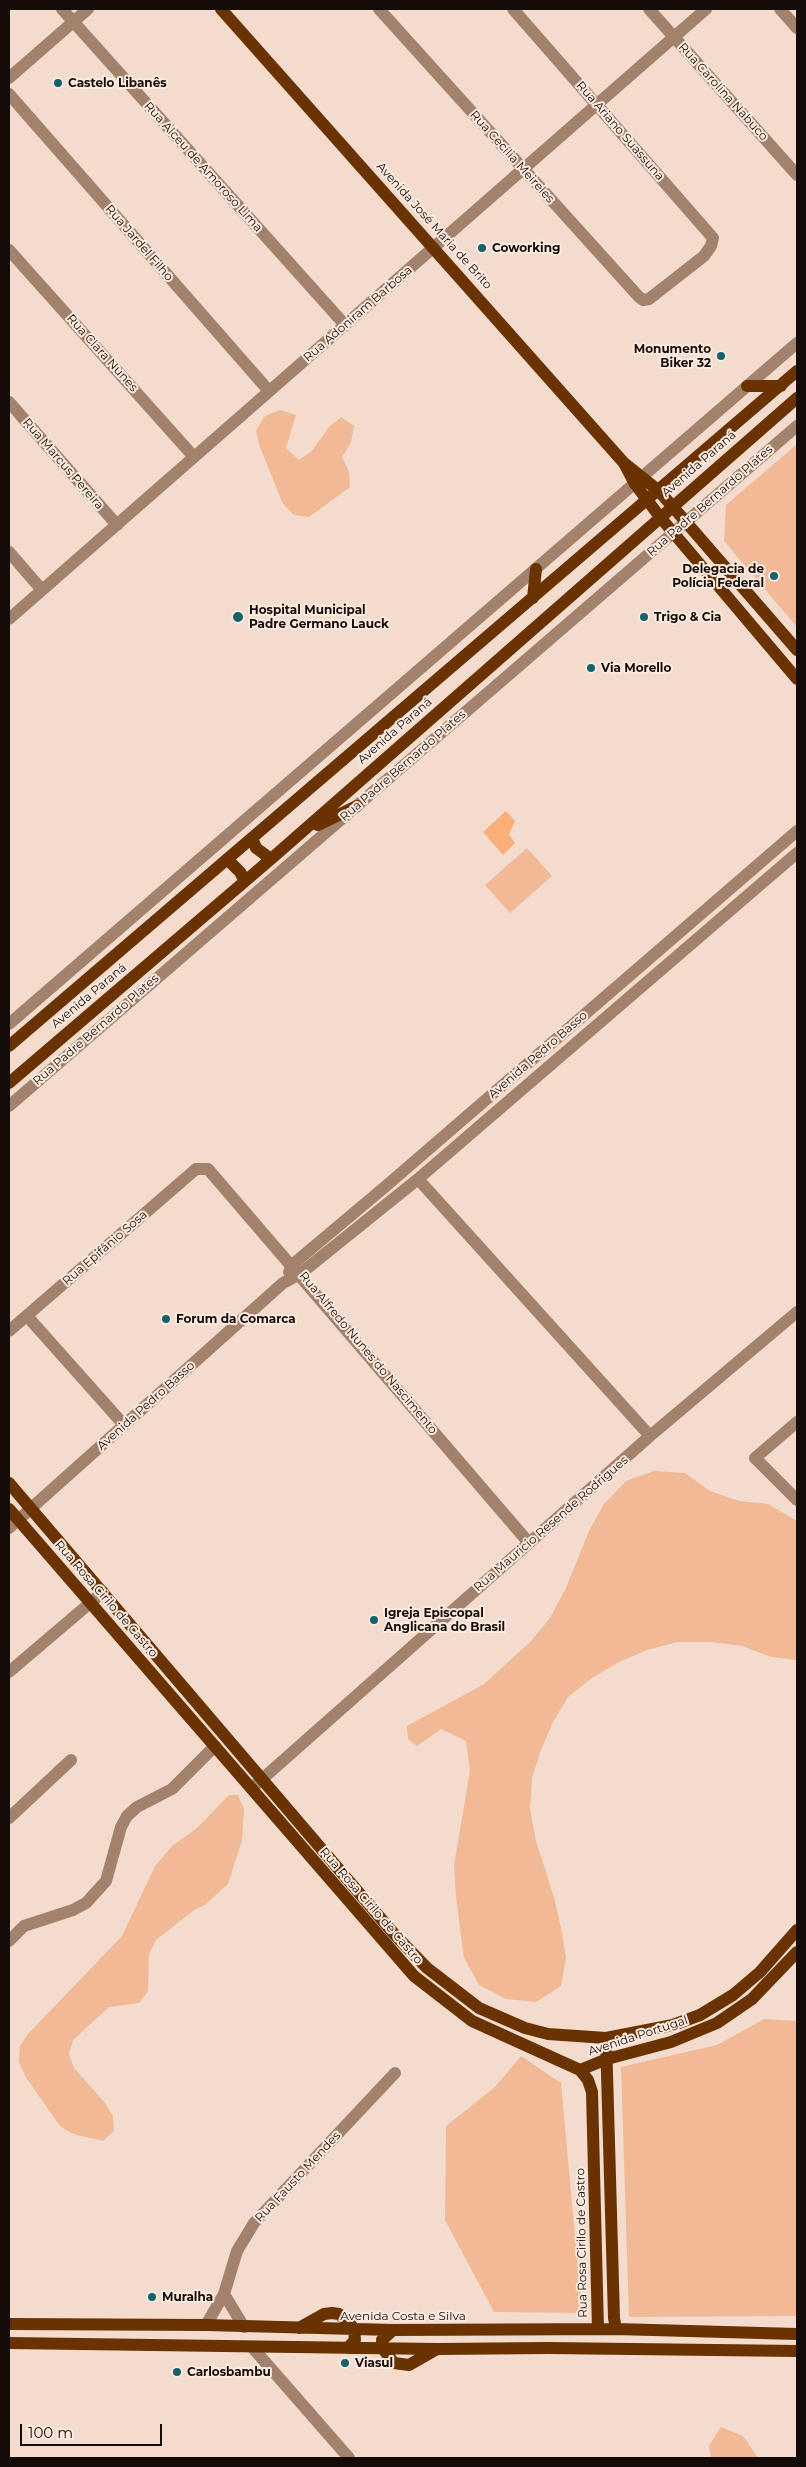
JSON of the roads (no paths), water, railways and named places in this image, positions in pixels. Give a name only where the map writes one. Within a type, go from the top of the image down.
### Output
[{"type":"main road","name":"Avenida José Maria de Brito","points":[[221,9],[435,248],[624,464],[639,480],[659,491],[797,650]]},
{"type":"main road","name":"Avenida Paraná","points":[[9,1046],[797,372]]},
{"type":"main road","points":[[747,386],[781,386]]},
{"type":"main road","name":"Avenida Paraná","points":[[9,1083],[271,859],[797,398]]},
{"type":"main road","name":"Avenida José Maria de Brito","points":[[639,480],[647,501],[797,679]]},
{"type":"main road","points":[[533,598],[536,569]]},
{"type":"main road","points":[[768,645],[780,642],[785,635]]},
{"type":"main road","points":[[298,835],[357,806]]},
{"type":"main road","points":[[252,838],[256,848],[271,859]]},
{"type":"main road","points":[[227,859],[240,872],[245,881]]},
{"type":"main road","name":"Avenida Portugal","points":[[9,1483],[395,1935],[441,1980],[479,2008],[525,2028],[548,2034],[606,2038],[673,2026],[700,2015],[733,1995],[760,1972],[797,1930]]},
{"type":"main road","name":"Rua Rosa Cirilo de Castro","points":[[9,1509],[13,1524],[90,1602],[252,1788],[384,1944],[427,1988],[472,2021],[580,2070],[588,2080],[592,2092],[598,2329]]},
{"type":"main road","points":[[113,1628],[125,1618]]},
{"type":"main road","points":[[384,1944],[395,1935]]},
{"type":"main road","name":"Avenida Portugal","points":[[580,2070],[607,2059],[671,2042],[717,2023],[752,1999],[796,1955]]},
{"type":"main road","points":[[472,2021],[479,2008]]},
{"type":"main road","points":[[606,2038],[614,2318],[616,2329]]},
{"type":"main road","points":[[9,2324],[206,2325],[297,2329],[332,2313],[346,2318],[354,2330],[355,2340],[348,2348]]},
{"type":"main road","name":"Avenida Costa e Silva","points":[[354,2330],[616,2329],[797,2334]]},
{"type":"main road","points":[[394,2330],[382,2340],[383,2349],[394,2364],[402,2365],[417,2362],[437,2350],[548,2348],[797,2351]]},
{"type":"main road","points":[[9,2343],[383,2349]]},
{"type":"street","name":"Rua Alceu de Amoroso Lima","points":[[62,9],[344,325]]},
{"type":"street","points":[[9,78],[88,9]]},
{"type":"street","name":"Rua Cecília Meireles","points":[[379,9],[523,171],[639,297],[643,300],[649,299]]},
{"type":"street","name":"Rua Ariano Suassuna","points":[[513,9],[713,238],[711,246],[704,256],[649,299]]},
{"type":"street","name":"Rua Carolina Nabuco","points":[[649,9],[797,175]]},
{"type":"street","name":"Rua Adoniram Barbosa","points":[[9,620],[706,9]]},
{"type":"street","points":[[780,9],[797,28]]},
{"type":"street","name":"Rua Jardel Filho","points":[[9,94],[269,391]]},
{"type":"street","name":"Rua Clara Nunes","points":[[9,250],[194,457]]},
{"type":"street","points":[[9,1024],[797,343]]},
{"type":"street","name":"Rua Marcus Pereira","points":[[9,402],[117,525]]},
{"type":"street","name":"Rua Padre Bernardo Plates","points":[[9,1106],[797,426]]},
{"type":"street","points":[[9,552],[42,590]]},
{"type":"street","name":"Avenida Pedro Basso","points":[[13,1524],[283,1283],[386,1186],[797,830]]},
{"type":"street","name":"Avenida Pedro Basso","points":[[296,1269],[418,1179],[797,853]]},
{"type":"street","name":"Rua Alfredo Nunes do Nascimento","points":[[203,1168],[208,1169],[296,1269],[529,1543]]},
{"type":"street","name":"Rua Epifânio Sosa","points":[[9,1332],[196,1169],[203,1168]]},
{"type":"street","points":[[418,1179],[650,1436]]},
{"type":"street","name":"Rua Mauricio Resende Rodrigues","points":[[252,1788],[650,1436],[797,1312]]},
{"type":"street","points":[[27,1316],[124,1425]]},
{"type":"street","points":[[797,1422],[754,1458],[797,1500]]},
{"type":"street","points":[[9,1672],[103,1592]]},
{"type":"street","points":[[9,1941],[24,1926],[73,1910],[86,1903],[106,1881],[121,1826],[127,1816],[137,1807],[172,1789],[215,1746]]},
{"type":"street","points":[[9,1818],[71,1760]]},
{"type":"street","name":"Rua Fausto Mendes","points":[[206,2325],[224,2294],[237,2251],[254,2223],[395,2073]]},
{"type":"street","points":[[224,2294],[244,2327]]},
{"type":"street","points":[[252,2347],[349,2458]]},
{"type":"place","name":"Castelo Libanês","points":[[58,83]]},
{"type":"place","name":"Coworking","points":[[482,248]]},
{"type":"place","name":"Monumento Biker 32","points":[[721,356]]},
{"type":"place","name":"Delegacia de Polícia Federal","points":[[774,576]]},
{"type":"place","name":"Hospital Municipal Padre Germano Lauck","points":[[238,617]]},
{"type":"place","name":"Trigo & Cia","points":[[644,617]]},
{"type":"place","name":"Via Morello","points":[[591,668]]},
{"type":"place","name":"Forum da Comarca","points":[[166,1319]]},
{"type":"place","name":"Igreja Episcopal Anglicana do Brasil","points":[[374,1620]]},
{"type":"place","name":"Muralha","points":[[152,2297]]},
{"type":"place","name":"Viasul","points":[[345,2363]]},
{"type":"place","name":"Carlosbambu","points":[[177,2372]]}]
